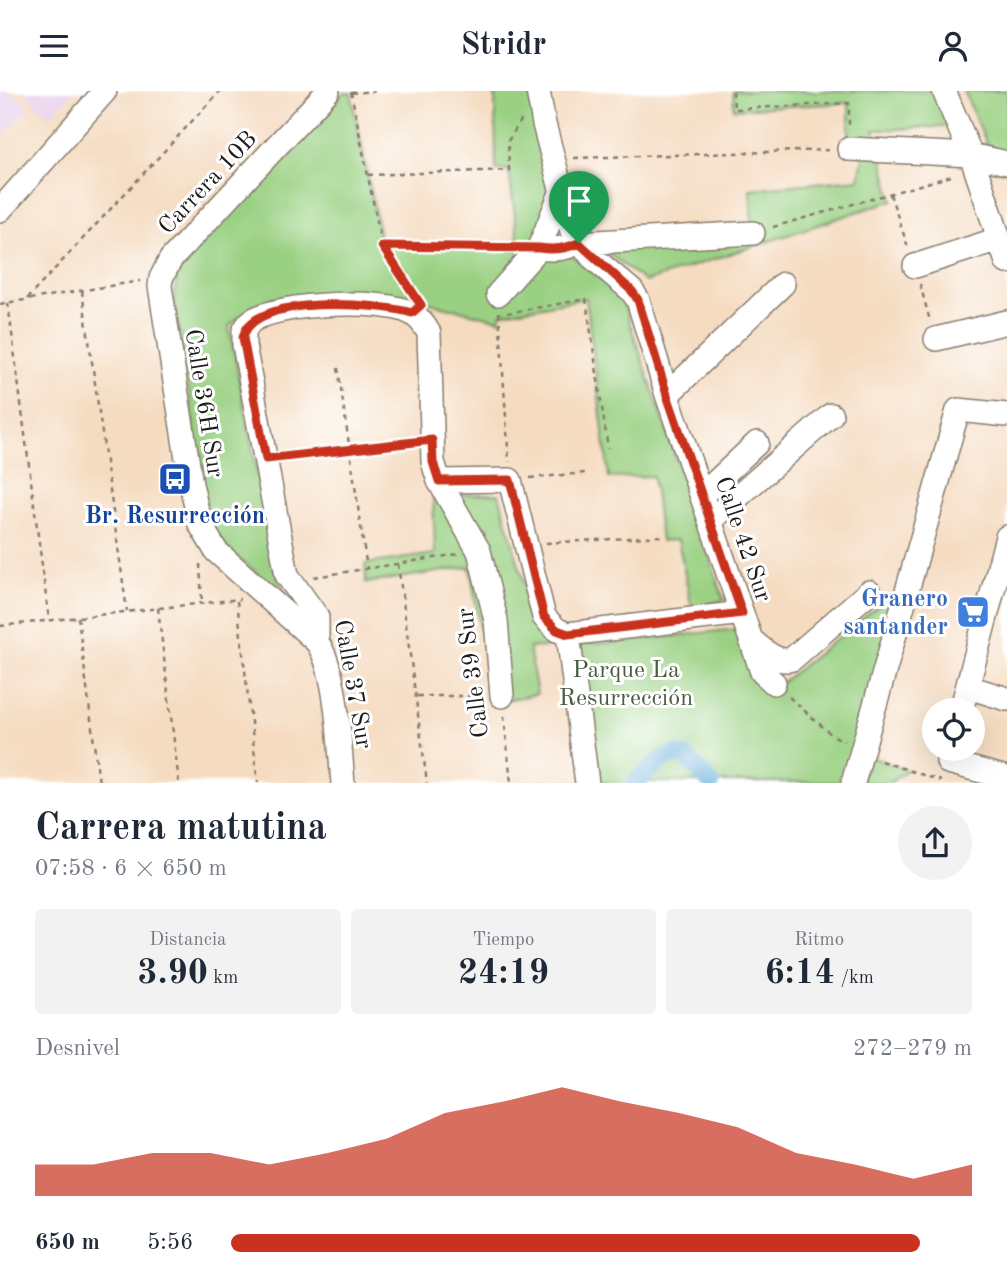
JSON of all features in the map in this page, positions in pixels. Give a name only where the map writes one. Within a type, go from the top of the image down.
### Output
[{"type":"street","points":[[0,210],[105,91]]},
{"type":"street","points":[[944,91],[974,162],[1007,262]]},
{"type":"street","points":[[538,92],[561,193],[572,231],[579,243]]},
{"type":"street","name":"Carrera 10B","points":[[161,278],[171,260],[326,93]]},
{"type":"street","points":[[849,149],[1007,163]]},
{"type":"street","points":[[499,304],[539,248],[561,193]]},
{"type":"street","points":[[539,248],[552,250],[579,243],[753,233]]},
{"type":"street","points":[[915,266],[999,239]]},
{"type":"street","name":"Calle 42 Sur","points":[[579,243],[632,291],[638,300],[667,395],[762,671],[774,683]]},
{"type":"street","name":"Calle 36H Sur","points":[[161,278],[161,297],[194,504],[205,535],[216,551],[266,596]]},
{"type":"street","points":[[667,395],[783,283]]},
{"type":"street","name":"Calle 37 Sur","points":[[343,782],[328,660],[317,642],[317,617],[287,575],[243,338],[248,324],[255,319],[283,309],[302,306],[379,305],[412,313]]},
{"type":"street","name":"Calle 39 Sur","points":[[412,313],[429,333],[433,462],[439,481],[479,551],[496,620],[502,696]]},
{"type":"street","points":[[936,339],[1007,322]]},
{"type":"street","points":[[853,782],[958,410],[1007,415]]},
{"type":"street","points":[[710,521],[831,415]]},
{"type":"street","points":[[702,495],[757,443]]},
{"type":"street","points":[[439,481],[510,480],[544,617],[563,632],[587,782]]},
{"type":"street","points":[[965,698],[996,621],[1006,544]]},
{"type":"street","points":[[751,640],[775,659],[792,659],[869,592]]},
{"type":"street","points":[[266,596],[317,642]]},
{"type":"street","points":[[563,632],[742,613]]},
{"type":"street","points":[[968,687],[1007,699]]},
{"type":"street","points":[[947,769],[1007,778]]},
{"type":"path","points":[[27,299],[220,91]]},
{"type":"path","points":[[326,93],[375,91]]},
{"type":"path","points":[[553,158],[849,149],[849,103],[734,109],[733,91]]},
{"type":"path","points":[[368,175],[509,170],[508,141],[538,92]]},
{"type":"path","points":[[351,93],[382,246],[421,305],[412,313]]},
{"type":"path","points":[[753,233],[974,162]]},
{"type":"path","points":[[382,246],[539,248]]},
{"type":"path","points":[[0,304],[161,278]]},
{"type":"path","points":[[82,291],[127,611]]},
{"type":"path","points":[[585,473],[510,480],[499,304],[586,299],[608,448]]},
{"type":"path","points":[[8,303],[49,620]]},
{"type":"path","points":[[338,368],[367,569]]},
{"type":"path","points":[[266,459],[432,440]]},
{"type":"path","points":[[398,564],[427,782]]},
{"type":"path","points":[[0,626],[266,596]]},
{"type":"path","points":[[237,599],[257,782]]},
{"type":"path","points":[[158,608],[179,782]]},
{"type":"path","points":[[78,617],[99,782]]},
{"type":"path","points":[[774,683],[832,735],[862,752],[947,769]]},
{"type":"path","points":[[416,696],[502,696]]},
{"type":"path","name":"Calle 39 Sur","points":[[502,696],[511,782]]},
{"type":"shaded area","points":[[0,91],[9,91],[29,107],[0,141]]},
{"type":"shaded area","points":[[22,91],[74,91],[50,117]]},
{"type":"green space","name":"Parque La Resurrección","points":[[495,91],[530,91],[558,245],[620,294],[724,600],[692,609],[678,540],[661,541],[653,476],[609,478],[586,298],[500,314],[500,320],[426,302],[276,298],[252,307],[229,326],[276,574],[287,597],[228,550],[209,525],[174,296],[177,276],[185,262],[344,93],[351,93],[382,246],[519,249],[509,170],[496,170]]},
{"type":"green space","points":[[733,91],[938,91],[953,126],[874,130],[893,200],[645,282],[594,242],[753,233],[750,189],[859,179],[864,150],[849,149],[849,103],[734,109]]},
{"type":"green space","points":[[964,91],[1007,91],[1007,172],[998,170]]},
{"type":"green space","name":"Parque La Resurrección","points":[[499,494],[534,619],[539,629],[559,646],[529,648],[537,694],[492,703],[470,567],[366,583],[365,564],[435,554],[433,495]]},
{"type":"green space","points":[[901,588],[846,782],[595,782],[580,644],[736,629],[752,679],[772,690]]},
{"type":"green space","points":[[868,756],[907,770],[891,782],[861,783]]},
{"type":"waterway","points":[[635,783],[661,760],[676,754],[686,757],[711,783]]},
{"type":"place","name":"Br. Resurrección","points":[[175,479]]},
{"type":"place","name":"Granero santander","points":[[973,612]]},
{"type":"route","points":[[579,243],[632,291],[638,300],[667,395],[742,613],[568,634],[557,630],[544,617],[510,480],[439,481],[433,462],[432,440],[266,459],[243,338],[248,324],[255,319],[283,309],[302,306],[379,305],[412,313],[421,305],[382,246],[552,250],[579,243]]}]
